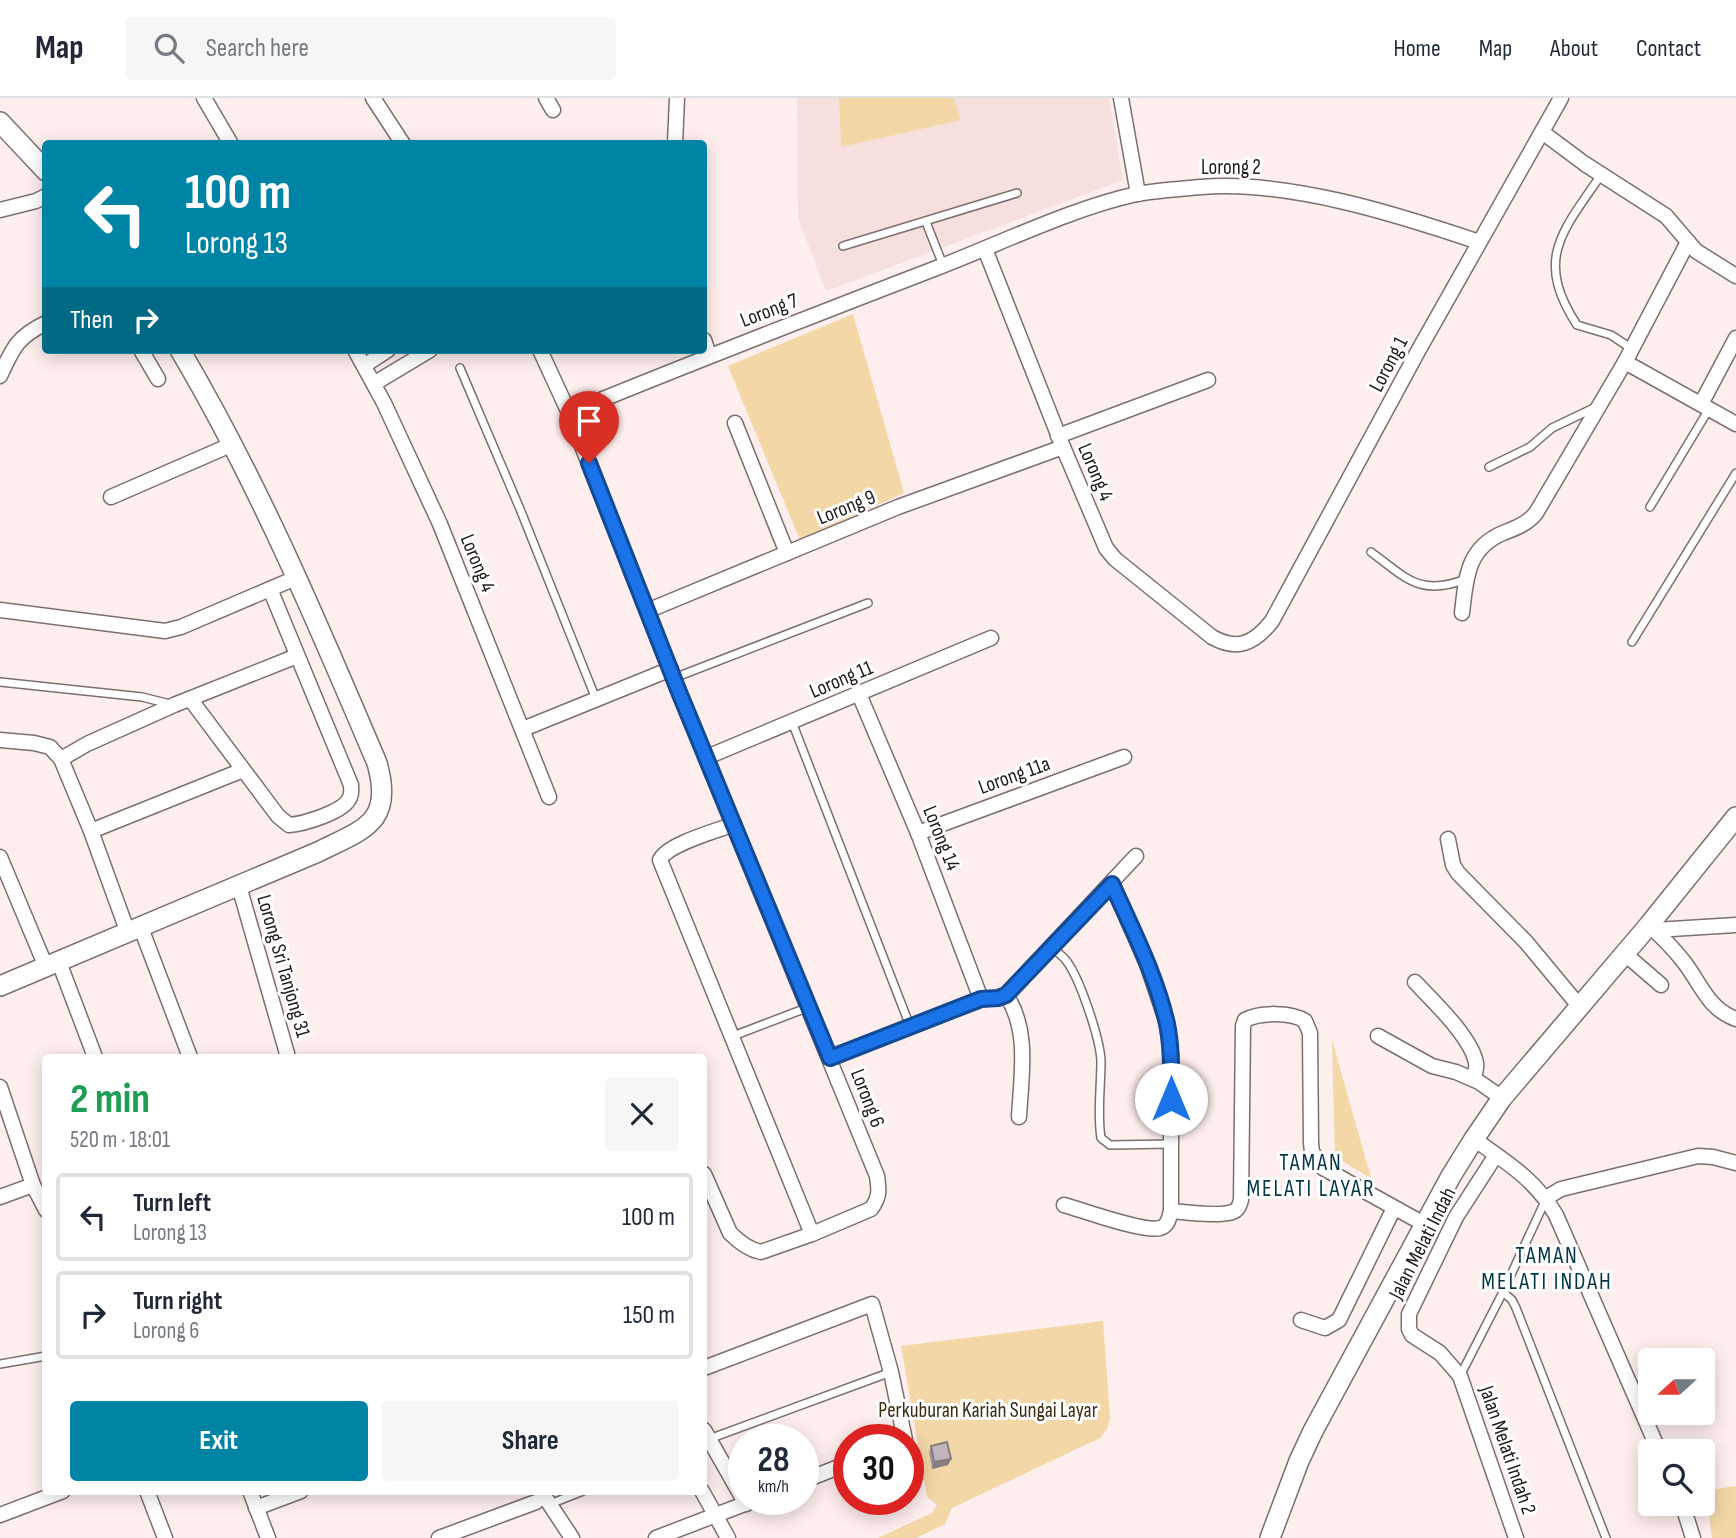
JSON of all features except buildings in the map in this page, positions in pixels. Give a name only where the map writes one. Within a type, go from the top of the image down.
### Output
[{"type":"street","points":[[205,98],[229,140]]},
{"type":"street","points":[[373,98],[401,140]]},
{"type":"street","points":[[675,140],[677,98]]},
{"type":"street","points":[[1121,98],[1138,194]]},
{"type":"street","name":"Lorong 1","points":[[1246,643],[1260,635],[1272,621],[1561,98]]},
{"type":"street","points":[[0,122],[42,168]]},
{"type":"street","points":[[1542,132],[1601,175],[1666,216],[1696,251],[1736,276]]},
{"type":"street","name":"Lorong 2","points":[[985,249],[1068,216],[1138,194],[1202,187],[1273,188],[1319,197],[1400,218],[1479,243]]},
{"type":"street","points":[[0,210],[42,198]]},
{"type":"street","points":[[1462,612],[1466,579],[1475,554],[1490,539],[1524,524],[1536,513],[1629,356],[1688,242]]},
{"type":"street","name":"Lorong 7","points":[[569,413],[709,355],[985,249]]},
{"type":"street","name":"Lorong 4","points":[[985,249],[1060,442],[1110,554],[1212,637],[1226,645],[1246,643]]},
{"type":"street","points":[[0,376],[15,344],[26,333],[42,325]]},
{"type":"street","points":[[1705,407],[1736,338]]},
{"type":"street","points":[[707,349],[709,355]]},
{"type":"street","points":[[143,354],[158,379]]},
{"type":"street","points":[[0,986],[239,886],[359,831],[373,820],[382,804],[384,786],[377,763],[298,577],[233,444],[182,354]]},
{"type":"street","name":"Lorong 4","points":[[358,354],[375,383],[440,524],[549,797]]},
{"type":"street","points":[[365,365],[382,354]]},
{"type":"street","points":[[375,383],[423,354]]},
{"type":"street","name":"Lorong 6","points":[[542,354],[569,413],[672,674],[830,1058],[877,1176],[879,1190],[877,1201],[871,1209],[761,1252],[730,1233],[707,1182]]},
{"type":"street","points":[[1629,356],[1705,407],[1736,424]]},
{"type":"street","name":"Lorong 9","points":[[647,611],[1208,380]]},
{"type":"street","points":[[735,423],[788,553]]},
{"type":"street","points":[[111,497],[233,444]]},
{"type":"street","points":[[0,610],[165,631],[181,627],[298,577]]},
{"type":"street","points":[[191,700],[278,816],[289,825],[313,820],[342,807],[350,798],[351,785],[270,589]]},
{"type":"street","name":"Lorong 11","points":[[707,757],[991,638]]},
{"type":"street","points":[[61,759],[87,744],[174,705],[297,656]]},
{"type":"street","points":[[523,729],[596,699],[672,674]]},
{"type":"street","name":"Lorong 14","points":[[859,694],[918,833],[981,999]]},
{"type":"street","points":[[0,740],[50,747],[61,759],[189,1054]]},
{"type":"street","name":"Lorong 11a","points":[[918,833],[1124,757]]},
{"type":"street","points":[[91,831],[243,770]]},
{"type":"street","points":[[1270,1538],[1313,1431],[1424,1224],[1474,1139],[1502,1098],[1625,954],[1652,928],[1736,817]]},
{"type":"street","points":[[734,824],[680,845],[663,854],[660,860],[812,1234]]},
{"type":"street","points":[[1448,839],[1453,864],[1458,873],[1526,942],[1580,1007]]},
{"type":"street","points":[[830,1058],[981,999],[1006,995],[1136,856]]},
{"type":"street","points":[[0,857],[94,1054]]},
{"type":"street","points":[[1064,1205],[1147,1229],[1163,1227],[1171,1211],[1171,1054],[1167,1023],[1147,964],[1112,884]]},
{"type":"street","name":"Lorong Sri Tanjong 31","points":[[239,886],[287,1054]]},
{"type":"street","points":[[1652,928],[1736,925]]},
{"type":"street","points":[[1652,928],[1685,964],[1713,1005],[1726,1016],[1736,1020]]},
{"type":"street","points":[[1625,954],[1661,985]]},
{"type":"street","points":[[1415,982],[1444,1013],[1472,1052],[1477,1068],[1473,1079]]},
{"type":"street","points":[[1006,995],[1012,1004],[1021,1036],[1019,1117]]},
{"type":"street","points":[[1171,1211],[1222,1213],[1236,1210],[1238,1207],[1241,1200],[1242,1026],[1245,1020],[1256,1016],[1294,1016],[1305,1021],[1310,1034],[1312,1152],[1323,1168],[1424,1224]]},
{"type":"street","points":[[1378,1036],[1432,1066],[1473,1079],[1502,1098]]},
{"type":"street","points":[[0,1087],[33,1185],[42,1203]]},
{"type":"street","points":[[1474,1139],[1528,1179],[1546,1198],[1655,1439]]},
{"type":"street","name":"Jalan Melati Indah","points":[[1460,1376],[1440,1353],[1412,1335],[1409,1329],[1409,1314],[1456,1217],[1496,1155]]},
{"type":"street","points":[[1546,1198],[1561,1189],[1698,1156],[1736,1163]]},
{"type":"street","points":[[0,1197],[33,1185]]},
{"type":"street","points":[[1301,1320],[1325,1328],[1339,1320],[1394,1208]]},
{"type":"street","points":[[707,1367],[870,1304],[874,1306],[902,1424]]},
{"type":"street","name":"Jalan Melati Indah 2","points":[[1460,1376],[1516,1538]]},
{"type":"street","points":[[707,1436],[728,1468]]},
{"type":"street","points":[[0,1514],[51,1495]]},
{"type":"street","points":[[149,1495],[165,1538]]},
{"type":"street","points":[[251,1495],[268,1538]]},
{"type":"street","points":[[256,1508],[290,1495]]},
{"type":"street","points":[[704,1495],[728,1538]]},
{"type":"street","points":[[439,1538],[459,1535],[543,1499],[572,1538]]},
{"type":"street","points":[[656,1538],[728,1510]]},
{"type":"street","points":[[1686,1516],[1693,1538]]},
{"type":"lane","points":[[1601,175],[1567,226],[1554,259],[1556,285],[1566,309],[1577,325],[1611,335],[1629,356]]},
{"type":"lane","points":[[843,246],[1017,193]]},
{"type":"lane","points":[[926,222],[943,266]]},
{"type":"lane","points":[[460,368],[596,699]]},
{"type":"lane","points":[[1489,467],[1530,447],[1552,428],[1600,405]]},
{"type":"lane","points":[[1650,507],[1705,407]]},
{"type":"lane","points":[[1632,642],[1736,473]]},
{"type":"lane","points":[[1371,552],[1405,578],[1422,585],[1447,587],[1466,579]]},
{"type":"lane","points":[[672,674],[868,603]]},
{"type":"lane","points":[[0,682],[142,698],[174,705]]},
{"type":"lane","points":[[792,722],[911,1026]]},
{"type":"lane","points":[[1051,947],[1064,957],[1073,970],[1099,1042],[1101,1138],[1110,1144],[1171,1144]]},
{"type":"lane","points":[[733,1036],[809,1007]]},
{"type":"lane","points":[[1460,1376],[1503,1292],[1546,1198]]},
{"type":"lane","points":[[1503,1292],[1516,1308],[1606,1538]]},
{"type":"lane","points":[[0,1364],[42,1357]]},
{"type":"lane","points":[[707,1435],[891,1373]]},
{"type":"lane","points":[[543,1499],[563,1495]]},
{"type":"shaded area","points":[[797,98],[1109,98],[1123,180],[826,291],[798,218]]},
{"type":"green space","points":[[839,98],[954,98],[961,120],[841,147]]},
{"type":"green space","points":[[853,314],[904,493],[800,540],[728,366]]},
{"type":"green space","points":[[1332,1040],[1371,1178],[1335,1157]]},
{"type":"green space","name":"Perkuburan Kariah Sungai Layar","points":[[1103,1321],[1110,1418],[1107,1429],[1100,1438],[952,1508],[945,1524],[916,1538],[878,1538],[932,1513],[937,1505],[927,1497],[924,1480],[924,1424],[914,1424],[901,1346]]},
{"type":"green space","points":[[1736,1486],[1736,1538],[1712,1538],[1709,1516],[1715,1516],[1715,1489]]},
{"type":"district","name":"TAMAN MELATI LAYAR","points":[[1311,1175]]},
{"type":"district","name":"TAMAN MELATI INDAH","points":[[1547,1268]]},
{"type":"route","points":[[589,463],[679,692],[830,1058],[981,999],[1006,995],[1112,884],[1147,964],[1167,1023],[1171,1054],[1171,1099]]}]
